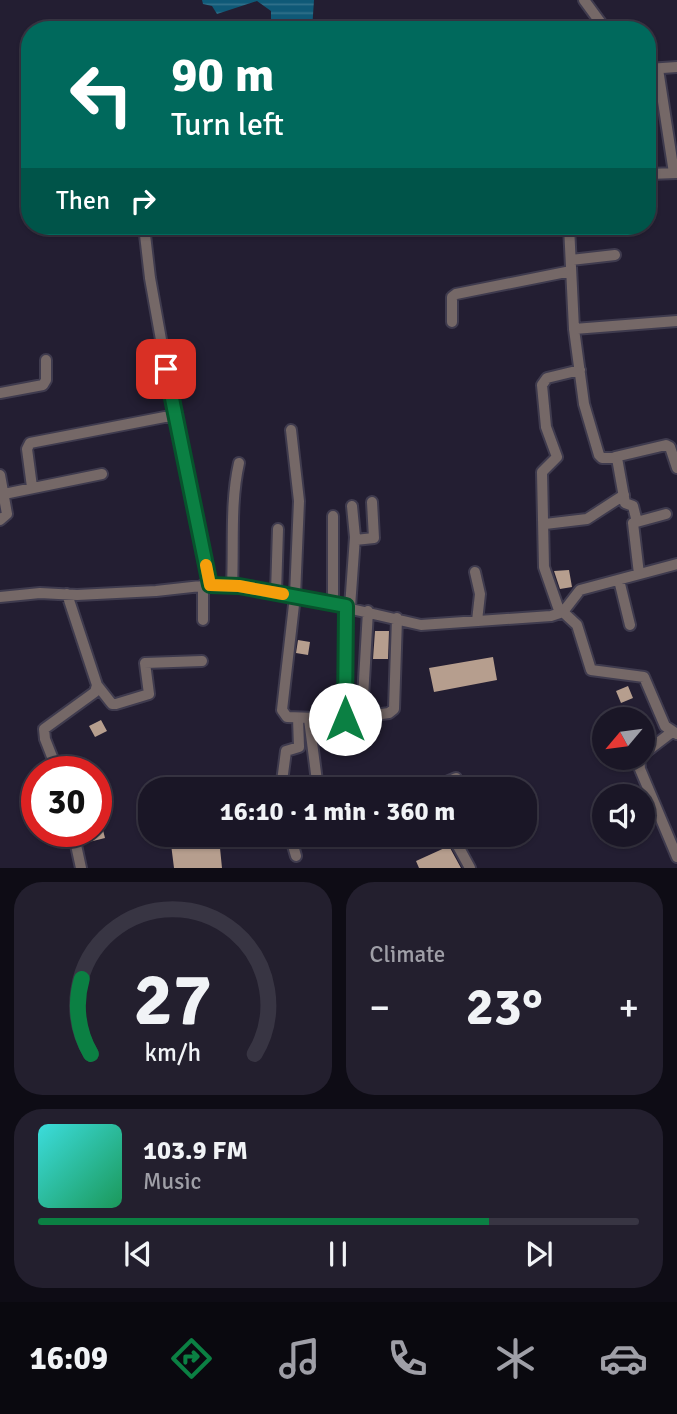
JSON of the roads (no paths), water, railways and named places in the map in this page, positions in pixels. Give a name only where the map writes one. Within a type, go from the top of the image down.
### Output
[{"type":"street","points":[[584,0],[599,21]]},
{"type":"street","points":[[656,69],[677,67]]},
{"type":"street","points":[[656,83],[675,173],[656,174]]},
{"type":"street","points":[[145,235],[150,278],[207,585],[203,620]]},
{"type":"street","points":[[569,235],[574,329],[586,413],[599,455],[602,458],[615,457],[666,445],[670,447],[677,468]]},
{"type":"street","points":[[452,322],[452,297],[456,294],[615,255]]},
{"type":"street","points":[[574,329],[677,321]]},
{"type":"street","points":[[0,393],[43,385],[46,380],[46,360]]},
{"type":"street","points":[[580,370],[542,382],[546,427],[557,457],[542,470],[544,567],[561,613],[577,625],[591,670],[644,677],[665,726],[675,733],[655,747]]},
{"type":"street","points":[[32,488],[27,449],[30,443],[175,415]]},
{"type":"street","points":[[291,430],[299,501],[295,596],[282,710],[287,717],[345,719],[389,713],[396,706],[397,618]]},
{"type":"street","points":[[615,457],[626,504],[633,506],[637,522]]},
{"type":"street","points":[[232,586],[235,532],[232,497],[239,463]]},
{"type":"street","points":[[4,494],[102,474]]},
{"type":"street","points":[[0,475],[7,514],[0,520]]},
{"type":"street","points":[[545,524],[587,519],[624,495]]},
{"type":"street","points":[[355,540],[374,538],[372,502]]},
{"type":"street","points":[[345,719],[348,606],[355,540],[352,506]]},
{"type":"street","points":[[639,574],[633,524],[666,514]]},
{"type":"street","points":[[333,516],[333,603]]},
{"type":"street","points":[[276,593],[278,530]]},
{"type":"street","points":[[0,597],[207,585],[232,586],[348,606],[421,625],[551,617],[561,613],[580,590],[677,564]]},
{"type":"street","points":[[475,572],[480,597],[477,621]]},
{"type":"street","points":[[619,580],[630,625]]},
{"type":"street","points":[[67,594],[97,685],[112,704],[149,694],[145,663],[202,661]]},
{"type":"street","points":[[362,715],[368,611]]},
{"type":"street","points":[[52,756],[44,729],[94,692],[97,685]]},
{"type":"street","points":[[283,777],[286,751],[299,747],[304,719]]},
{"type":"street","points":[[304,719],[316,777]]},
{"type":"street","points":[[640,770],[677,857]]},
{"type":"street","points":[[76,847],[81,868]]},
{"type":"street","points":[[293,847],[296,856]]},
{"type":"street","points":[[459,847],[470,868]]},
{"type":"water","points":[[202,0],[314,0],[313,21],[271,21],[271,11],[257,1],[217,14],[212,6],[203,4]]}]
